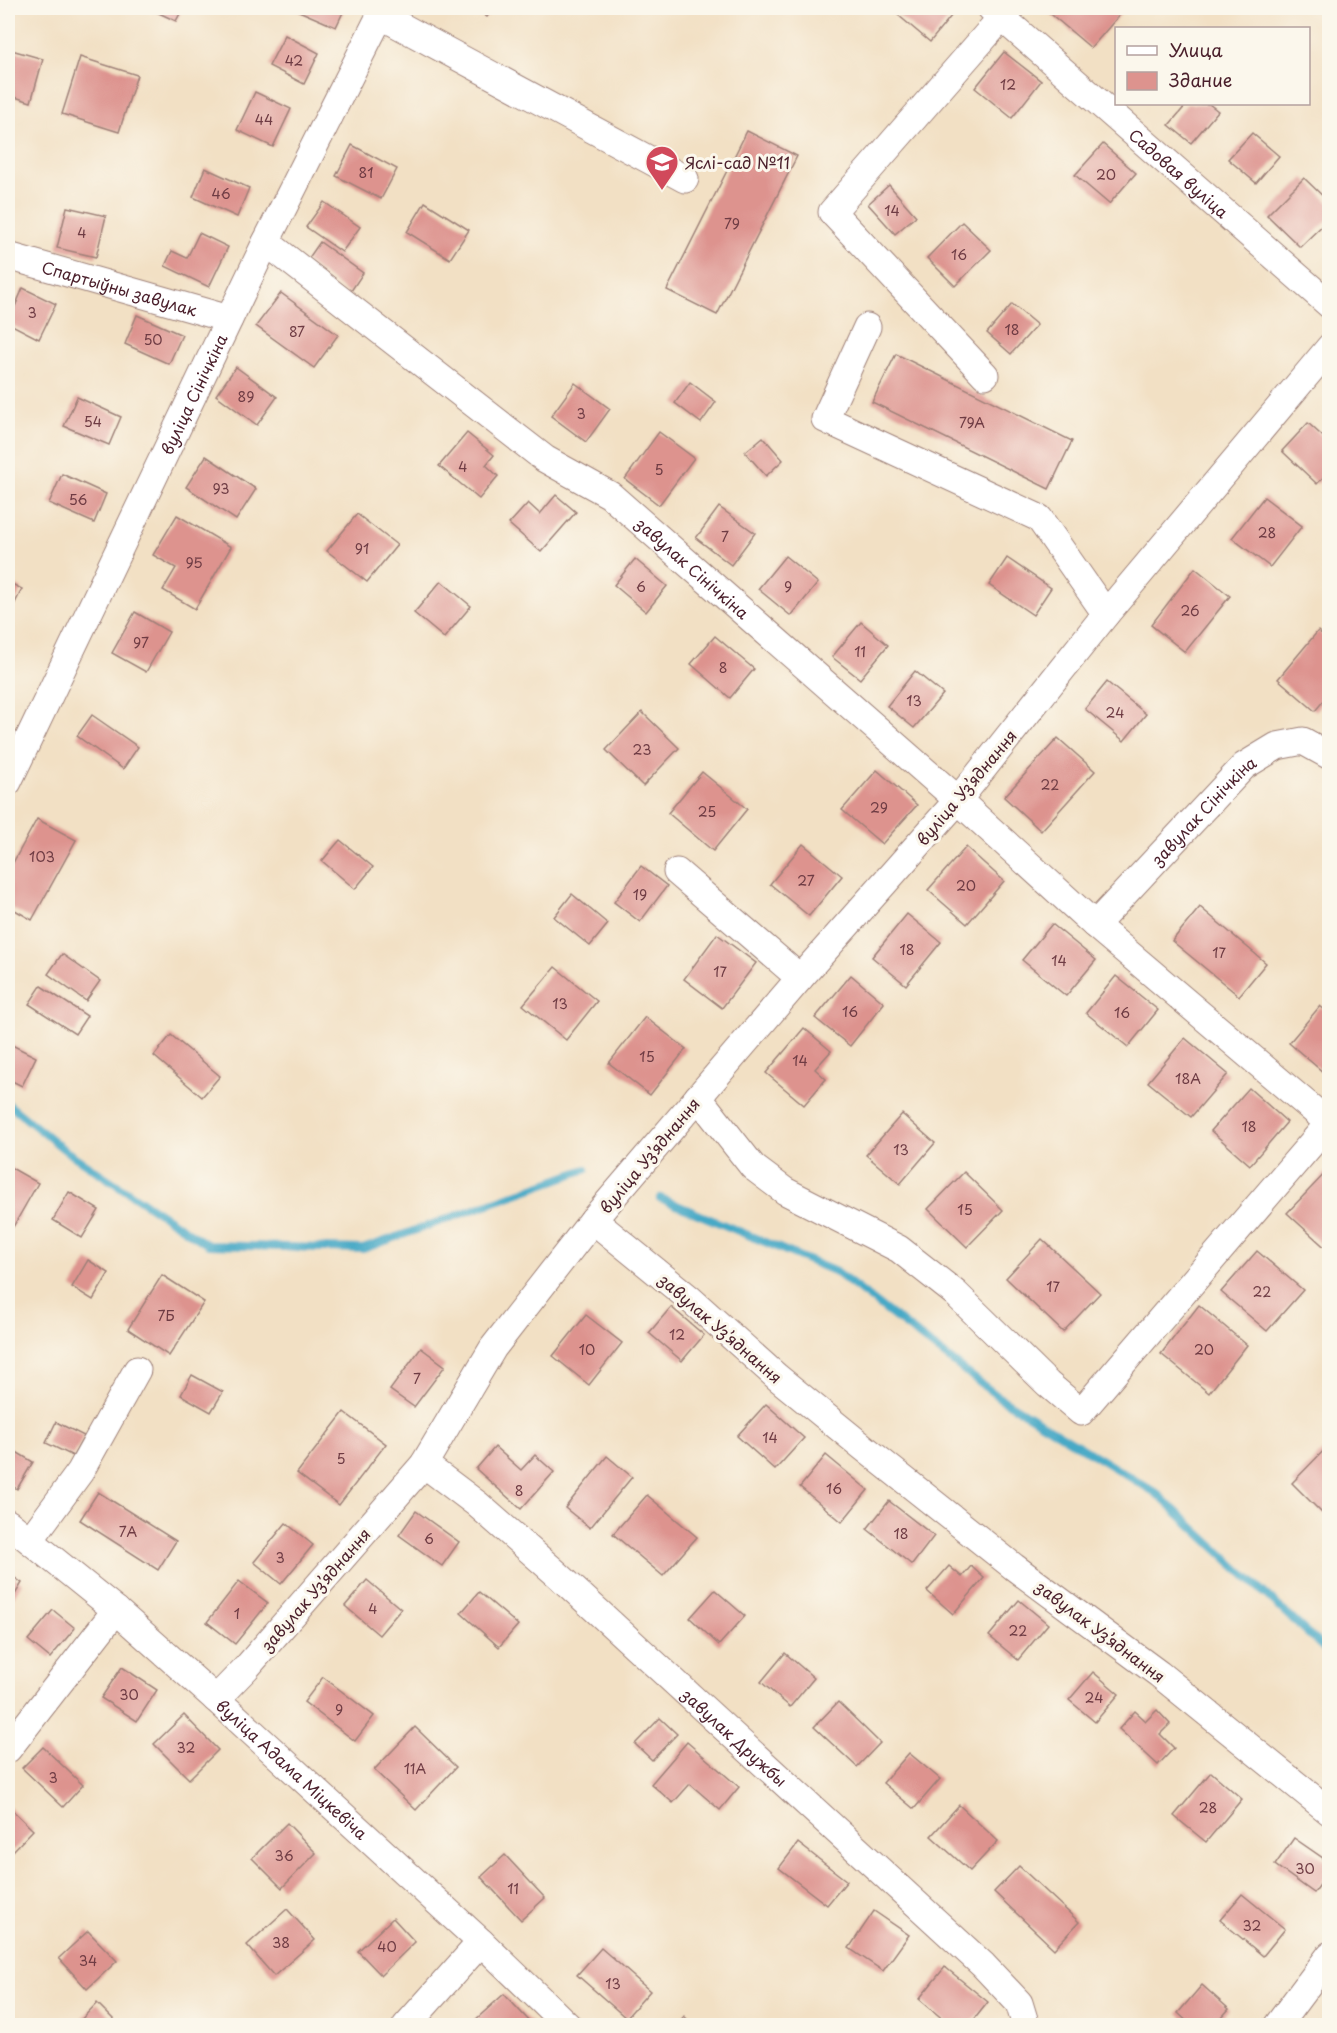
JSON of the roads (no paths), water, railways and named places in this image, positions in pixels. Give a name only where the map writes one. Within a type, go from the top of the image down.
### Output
[{"type":"street","points":[[382,11],[685,179]]},
{"type":"street","name":"вуліца Сінічкіна","points":[[8,782],[266,242],[382,11]]},
{"type":"street","name":"Садовая вуліца","points":[[1001,11],[1329,305]]},
{"type":"street","points":[[985,375],[832,212],[1001,11]]},
{"type":"street","name":"завулак Сінічкіна","points":[[266,242],[545,459],[610,495],[958,800],[1095,925],[1329,1123]]},
{"type":"street","name":"Спартыўны завулак","points":[[8,256],[230,319]]},
{"type":"street","points":[[867,327],[825,419],[1038,518],[1106,614]]},
{"type":"street","name":"вуліца Узʼяднання","points":[[593,1220],[800,978],[958,800],[1106,614],[1329,346]]},
{"type":"street","name":"завулак Сінічкіна","points":[[1095,925],[1244,766],[1277,746],[1304,741],[1329,756]]},
{"type":"street","points":[[677,872],[800,978]]},
{"type":"street","points":[[698,1097],[753,1167],[785,1191],[899,1249],[955,1293],[1048,1384],[1081,1412],[1329,1123]]},
{"type":"street","name":"завулак Узʼяднання","points":[[216,1699],[247,1667],[424,1464],[493,1348],[593,1220],[690,1299],[777,1377],[863,1447],[1014,1567],[1159,1674],[1329,1812]]},
{"type":"street","points":[[30,1540],[80,1472],[137,1370]]},
{"type":"street","name":"завулак Дружбы","points":[[424,1464],[477,1504],[557,1574],[983,1965],[1019,2003],[1026,2025]]},
{"type":"street","name":"вуліца Адама Міцкевіча","points":[[8,1522],[116,1610],[216,1699],[568,2025]]},
{"type":"street","points":[[8,1749],[116,1610]]},
{"type":"street","points":[[406,2025],[481,1942]]},
{"type":"street","points":[[1277,2025],[1329,1955]]},
{"type":"waterway","points":[[8,1104],[66,1151],[208,1245],[363,1249],[586,1169]]},
{"type":"waterway","points":[[660,1198],[836,1272],[1000,1398],[1156,1493],[1330,1654]]},
{"type":"place","name":"Яслі-сад №11","points":[[662,191]]}]
